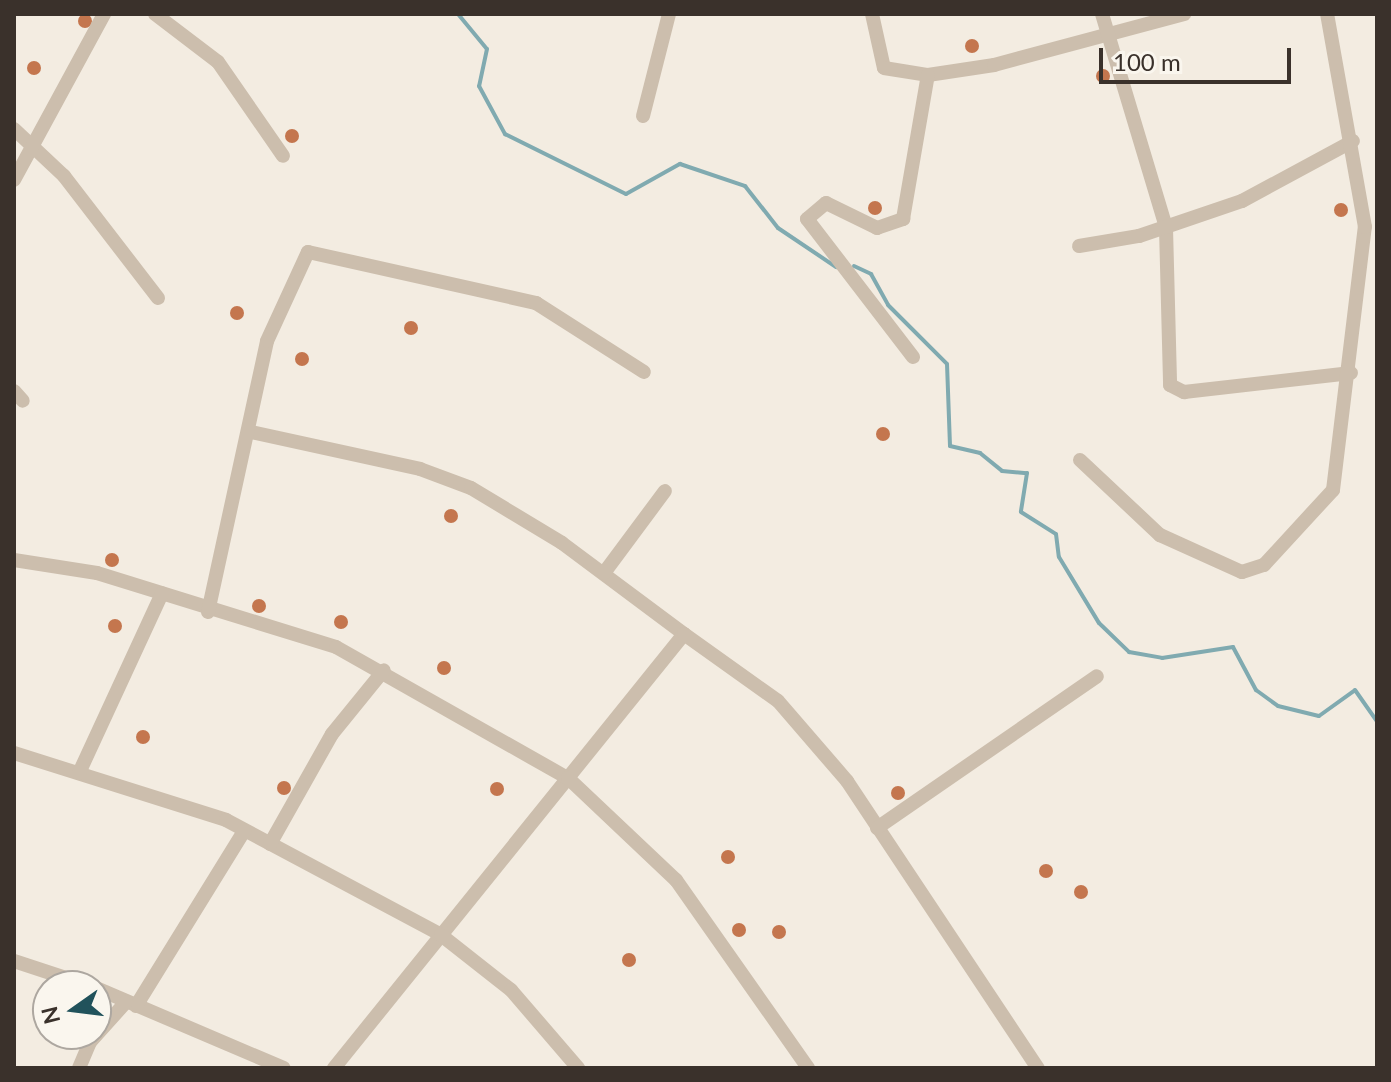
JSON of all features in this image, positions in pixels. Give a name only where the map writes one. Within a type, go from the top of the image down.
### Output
[{"type":"street","points":[[14,180],[104,14]]},
{"type":"street","points":[[155,14],[218,62],[283,156]]},
{"type":"street","points":[[643,116],[669,14]]},
{"type":"street","points":[[872,14],[884,68],[928,75],[1108,37],[1184,14]]},
{"type":"street","points":[[1102,14],[1166,228],[1166,372],[1177,390],[1351,373]]},
{"type":"street","points":[[1080,460],[1160,535],[1228,570],[1253,572],[1310,523],[1333,490],[1351,373],[1365,227],[1353,141],[1327,14]]},
{"type":"street","points":[[913,357],[807,219],[826,203],[877,228],[903,219],[928,75]]},
{"type":"street","points":[[14,129],[34,144],[158,298]]},
{"type":"street","points":[[1079,246],[1166,228],[1264,190],[1353,141]]},
{"type":"street","points":[[208,612],[251,432],[267,341],[308,252],[536,303],[644,372]]},
{"type":"street","points":[[251,432],[420,469],[471,488],[604,573],[778,701],[847,781],[1038,1068]]},
{"type":"street","points":[[604,573],[665,491]]},
{"type":"street","points":[[14,560],[162,593],[208,612],[336,647],[384,670],[568,778],[686,891],[808,1068]]},
{"type":"street","points":[[79,773],[162,593]]},
{"type":"street","points":[[334,1068],[684,634]]},
{"type":"street","points":[[270,844],[332,734],[384,670]]},
{"type":"street","points":[[877,828],[1097,676]]},
{"type":"street","points":[[14,753],[244,831],[441,935],[511,990],[578,1068]]},
{"type":"street","points":[[79,1068],[90,1042],[131,1004],[244,831]]},
{"type":"street","points":[[14,961],[41,970]]},
{"type":"street","points":[[112,995],[284,1068]]},
{"type":"building","points":[[85,14],[92,21],[85,28],[78,21]]},
{"type":"building","points":[[972,39],[979,46],[972,53],[965,46]]},
{"type":"building","points":[[34,61],[41,68],[34,75],[27,68]]},
{"type":"building","points":[[1103,69],[1110,76],[1103,83],[1096,76]]},
{"type":"building","points":[[292,129],[299,136],[292,143],[285,136]]},
{"type":"building","points":[[875,201],[882,208],[875,215],[868,208]]},
{"type":"building","points":[[1341,203],[1348,210],[1341,217],[1334,210]]},
{"type":"building","points":[[237,306],[244,313],[237,320],[230,313]]},
{"type":"building","points":[[411,321],[418,328],[411,335],[404,328]]},
{"type":"building","points":[[302,352],[309,359],[302,366],[295,359]]},
{"type":"building","points":[[883,427],[890,434],[883,441],[876,434]]},
{"type":"building","points":[[451,509],[458,516],[451,523],[444,516]]},
{"type":"building","points":[[112,553],[119,560],[112,567],[105,560]]},
{"type":"building","points":[[259,599],[266,606],[259,613],[252,606]]},
{"type":"building","points":[[341,615],[348,622],[341,629],[334,622]]},
{"type":"building","points":[[115,619],[122,626],[115,633],[108,626]]},
{"type":"building","points":[[444,661],[451,668],[444,675],[437,668]]},
{"type":"building","points":[[143,730],[150,737],[143,744],[136,737]]},
{"type":"building","points":[[284,781],[291,788],[284,795],[277,788]]},
{"type":"building","points":[[497,782],[504,789],[497,796],[490,789]]},
{"type":"building","points":[[898,786],[905,793],[898,800],[891,793]]},
{"type":"building","points":[[728,850],[735,857],[728,864],[721,857]]},
{"type":"building","points":[[1046,864],[1053,871],[1046,878],[1039,871]]},
{"type":"building","points":[[1081,885],[1088,892],[1081,899],[1074,892]]},
{"type":"building","points":[[739,923],[746,930],[739,937],[732,930]]},
{"type":"building","points":[[779,925],[786,932],[779,939],[772,932]]},
{"type":"building","points":[[629,953],[636,960],[629,967],[622,960]]},
{"type":"waterway","points":[[458,14],[487,49],[479,86],[505,134],[626,194],[680,164],[745,186],[778,228],[836,267]]},
{"type":"waterway","points":[[854,266],[871,274],[888,305],[947,364],[950,446],[980,453],[1002,471],[1027,473],[1021,512],[1056,534],[1059,557],[1099,623],[1129,652],[1162,658],[1233,647],[1256,690],[1278,706],[1319,716],[1355,690],[1377,721]]}]
